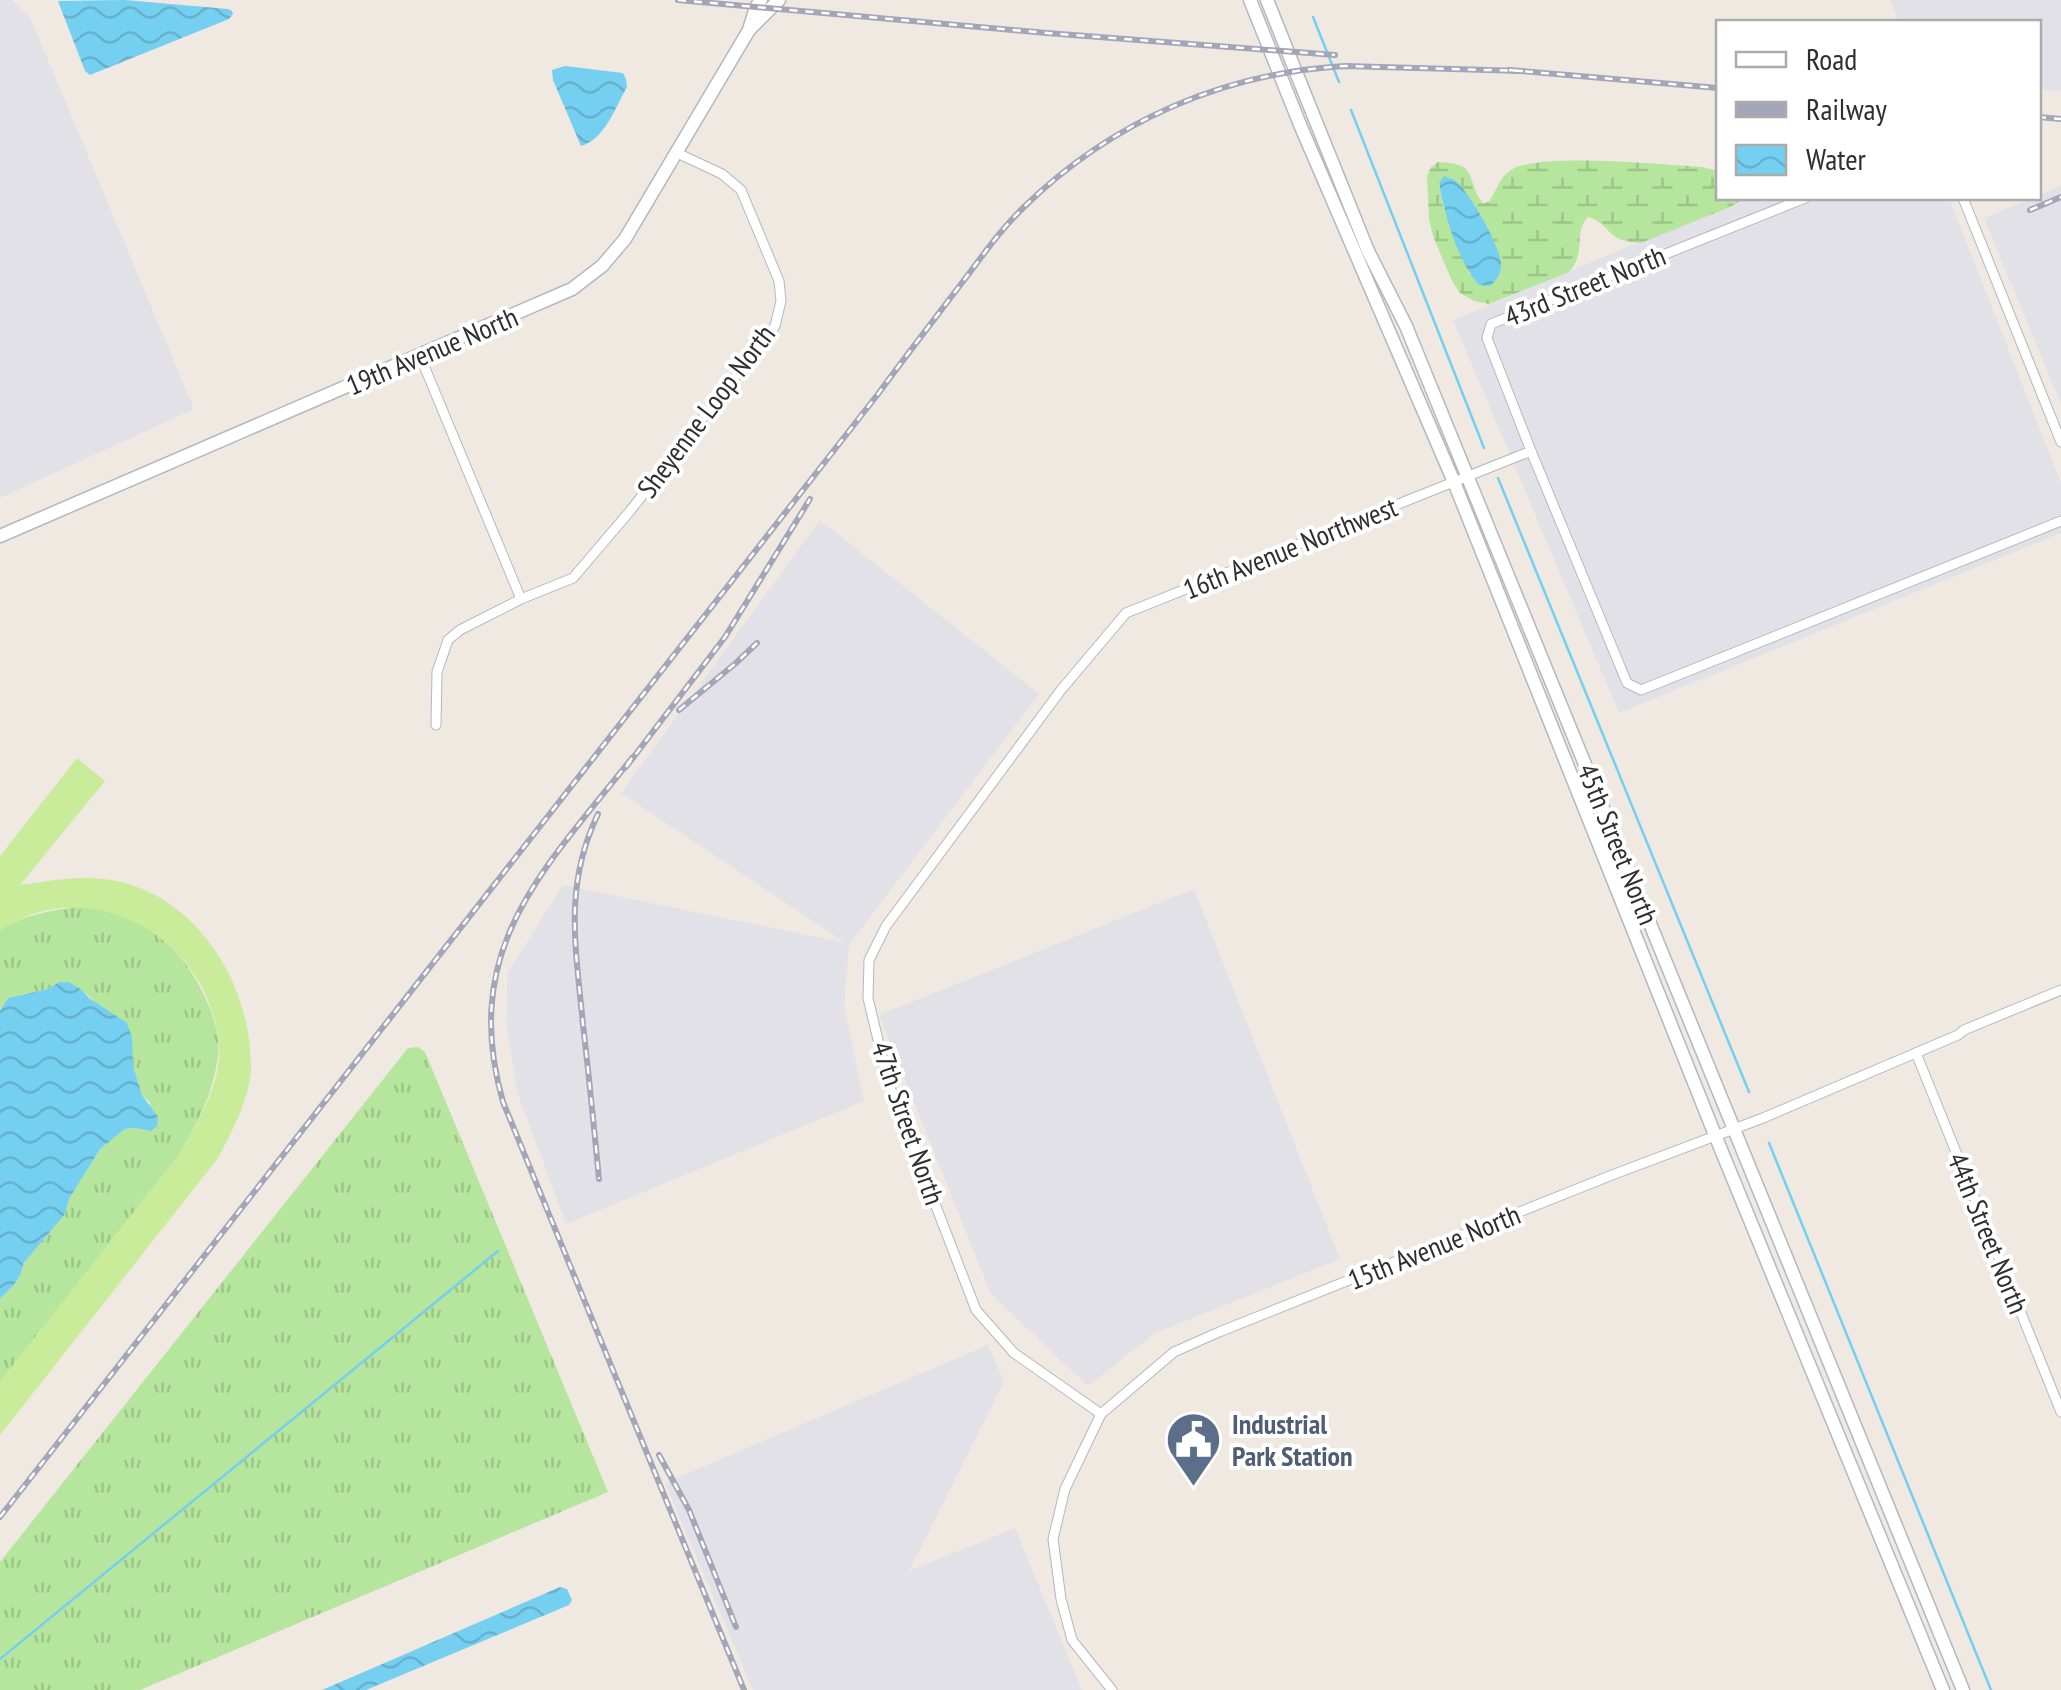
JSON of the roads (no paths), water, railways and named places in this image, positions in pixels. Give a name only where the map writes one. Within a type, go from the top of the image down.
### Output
[{"type":"main road","name":"19th Avenue North","points":[[0,536],[559,296],[586,279],[625,238],[749,30],[761,0]]},
{"type":"main road","name":"19th Avenue North","points":[[749,30],[779,0]]},
{"type":"main road","name":"45th Street North","points":[[1250,0],[1454,482],[1715,1135],[1943,1690]]},
{"type":"main road","name":"45th Street North","points":[[1267,0],[1368,251],[1406,326],[1963,1690]]},
{"type":"street","name":"Sheyenne Loop North","points":[[436,725],[437,672],[448,640],[520,599],[573,578],[774,326],[781,301],[780,281],[741,190],[722,174],[676,152]]},
{"type":"street","name":"43rd Street North","points":[[1800,200],[1491,324],[1486,338],[1627,683],[1641,690],[2061,521]]},
{"type":"street","points":[[1964,200],[2061,442]]},
{"type":"street","points":[[420,356],[520,599]]},
{"type":"street","name":"16th Avenue Northwest","points":[[1126,614],[1531,451]]},
{"type":"street","name":"47th Street North","points":[[1101,1414],[1014,1353],[976,1310],[888,1082],[868,998],[868,964],[886,926],[952,836],[1060,690],[1126,614]]},
{"type":"street","name":"15th Avenue North","points":[[1112,1690],[1072,1640],[1061,1599],[1053,1539],[1065,1488],[1101,1414],[1174,1352],[1820,1094],[2061,990]]},
{"type":"street","name":"44th Street North","points":[[1916,1053],[2061,1412]]},
{"type":"water","points":[[125,0],[228,9],[233,14],[229,19],[90,75],[85,71],[58,1]]},
{"type":"water","points":[[565,66],[623,73],[626,79],[627,87],[608,122],[597,137],[581,146],[553,80],[552,70]]},
{"type":"water","points":[[1444,176],[1464,191],[1496,245],[1501,268],[1490,286],[1479,285],[1458,251],[1441,195],[1439,183]]},
{"type":"water","points":[[59,982],[69,982],[127,1023],[132,1037],[133,1066],[142,1095],[158,1117],[157,1126],[151,1131],[125,1129],[100,1149],[69,1199],[65,1214],[0,1299],[0,1011],[8,998],[48,989]]},
{"type":"water","points":[[560,1587],[567,1589],[572,1600],[569,1605],[366,1690],[322,1690]]},
{"type":"waterway","points":[[1313,17],[1339,82]]},
{"type":"waterway","points":[[1351,110],[1484,448]]},
{"type":"waterway","points":[[1498,478],[1749,1092]]},
{"type":"waterway","points":[[1769,1143],[1991,1690]]},
{"type":"waterway","points":[[0,1659],[498,1251]]},
{"type":"railway","points":[[678,0],[1335,55]]},
{"type":"railway","points":[[0,1517],[991,244],[1024,207],[1058,177],[1132,126],[1213,91],[1256,79],[1345,66],[1523,71]]},
{"type":"railway","points":[[1509,70],[1716,88]]},
{"type":"railway","points":[[2041,117],[2061,119]]},
{"type":"railway","points":[[2030,210],[2061,197]]},
{"type":"railway","points":[[626,767],[725,637],[810,499]]},
{"type":"railway","points":[[679,710],[757,643]]},
{"type":"railway","points":[[632,758],[541,875],[518,914],[501,955],[492,999],[492,1047],[503,1102],[744,1690]]},
{"type":"railway","points":[[598,814],[580,867],[575,918],[599,1179]]},
{"type":"railway","points":[[659,1455],[689,1510],[736,1627]]},
{"type":"place","name":"Industrial Park Station","points":[[1193,1489]]}]
